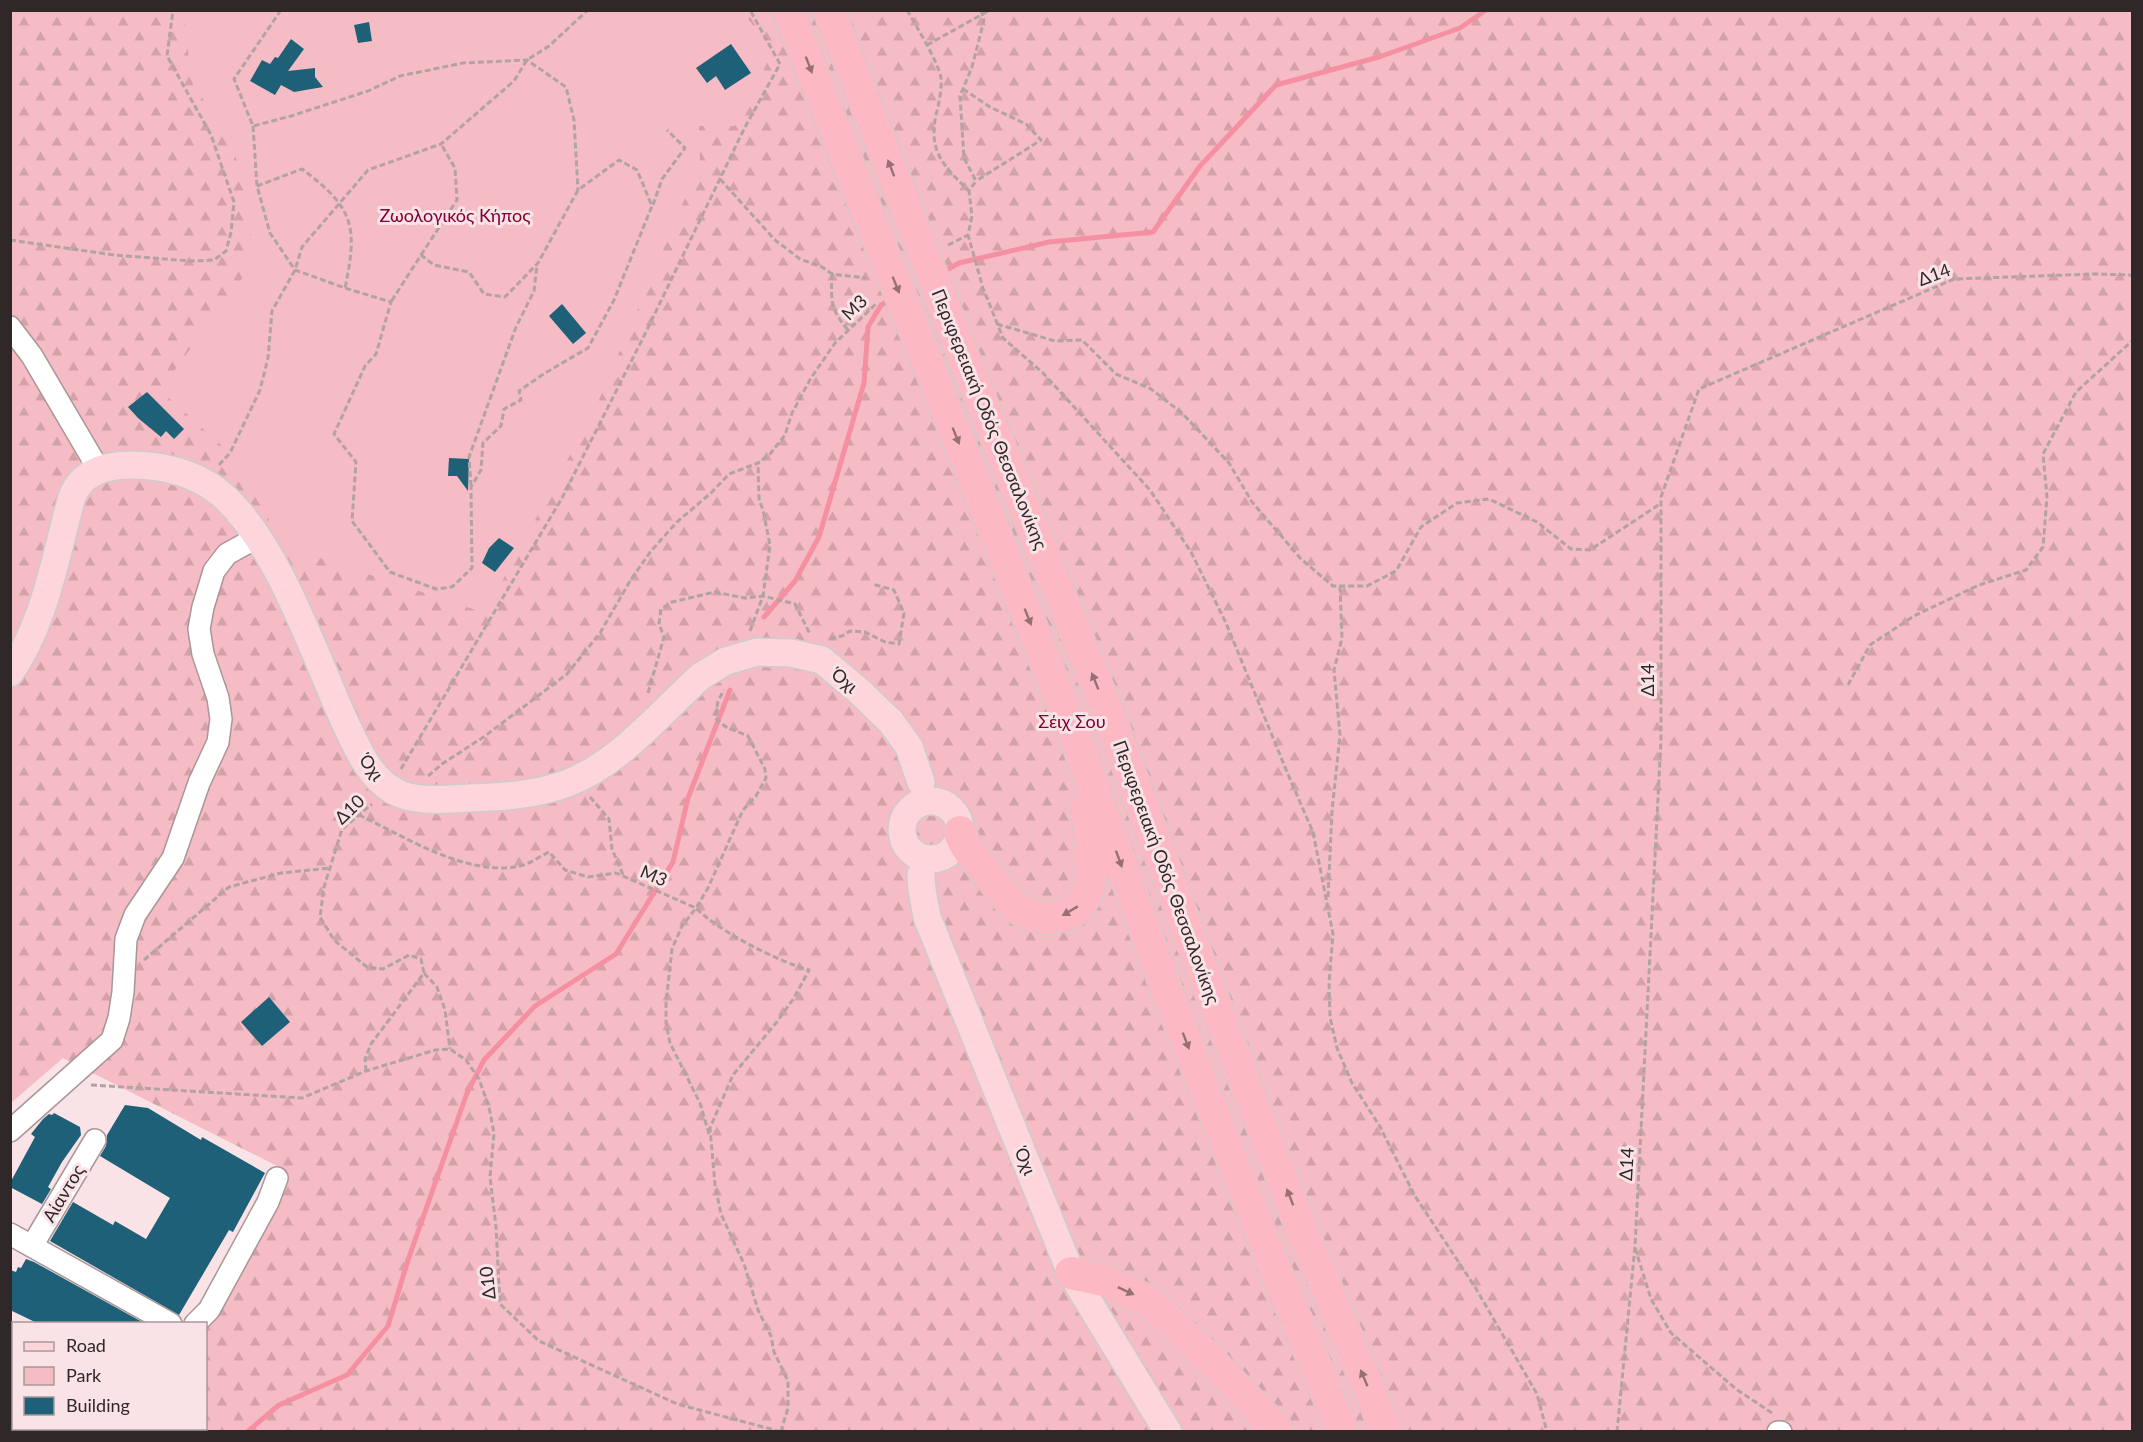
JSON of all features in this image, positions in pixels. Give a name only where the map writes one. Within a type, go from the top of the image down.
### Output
[{"type":"highway","name":"Περιφερειακή Οδός Θεσσαλονίκης","points":[[788,10],[1074,736],[1168,994],[1264,1242],[1343,1431]]},
{"type":"highway","name":"Περιφερειακή Οδός Θεσσαλονίκης","points":[[829,10],[969,371],[1111,720],[1205,978],[1300,1225],[1387,1431]]},
{"type":"highway","points":[[960,832],[963,843],[999,889],[1025,913],[1053,917],[1068,914],[1074,910],[1085,896],[1090,882],[1093,852],[1074,736]]},
{"type":"highway","points":[[1071,1273],[1104,1280],[1148,1301],[1203,1353],[1279,1431]]},
{"type":"main road","name":"Όχι","points":[[10,673],[25,650],[40,616],[74,490],[86,477],[99,470],[118,465],[161,468],[191,476],[220,493],[258,537],[292,603],[353,739],[376,776],[396,793],[412,797],[476,798],[534,792],[575,780],[631,742],[701,676],[714,667],[741,655],[773,651],[822,660],[891,722],[909,747],[917,794]]},
{"type":"main road","points":[[917,794],[922,802],[941,802],[949,807],[956,814],[959,823],[960,832],[952,849],[928,866],[904,842],[903,822],[917,794]]},
{"type":"main road","name":"Όχι","points":[[928,866],[922,890],[927,917],[1071,1273],[1168,1431]]},
{"type":"street","points":[[10,327],[38,366],[99,470]]},
{"type":"street","points":[[10,1131],[112,1040],[119,1018],[126,939],[135,915],[173,858],[199,783],[218,742],[222,719],[218,698],[203,654],[199,629],[203,607],[214,572],[227,554],[258,537]]},
{"type":"street","name":"Αίαντος","points":[[32,1246],[95,1140]]},
{"type":"street","points":[[196,1322],[209,1310],[268,1202],[277,1178]]},
{"type":"street","points":[[10,1234],[169,1322]]},
{"type":"path","points":[[10,240],[114,255],[191,261],[214,260],[226,251],[231,232],[234,202],[211,135],[167,56],[173,10]]},
{"type":"path","points":[[281,10],[234,79],[253,126],[256,186],[270,233],[295,270],[391,302]]},
{"type":"path","points":[[222,461],[230,453],[260,390],[268,358],[272,310],[295,270],[302,247],[368,170],[441,144],[514,81],[528,60],[549,46],[588,10]]},
{"type":"path","name":"Δ10","points":[[424,973],[421,959],[409,955],[383,969],[367,967],[334,940],[320,917],[324,887],[342,829],[390,789],[562,498],[745,128],[780,64],[750,10]]},
{"type":"path","points":[[907,10],[927,45],[941,77],[933,128],[935,151],[953,175],[969,191],[972,216],[968,235],[983,288],[1003,338],[1043,373],[1150,490],[1191,552],[1226,623],[1313,832],[1333,934],[1329,983],[1330,1017],[1341,1057],[1352,1083],[1379,1125],[1415,1196],[1491,1315],[1537,1394],[1547,1431]]},
{"type":"path","points":[[927,45],[990,10]]},
{"type":"path","points":[[976,181],[964,158],[960,96],[972,67],[984,20],[982,13]]},
{"type":"path","points":[[253,126],[368,91],[400,76],[463,63],[528,60],[566,87],[574,120],[578,190]]},
{"type":"path","points":[[963,88],[990,107],[1026,124],[1041,140],[976,181],[969,191]]},
{"type":"path","points":[[471,487],[481,470],[483,443],[501,426],[504,409],[520,400],[519,391],[588,348],[614,300],[662,179],[685,148],[667,130]]},
{"type":"path","points":[[441,144],[455,168],[457,200],[391,302],[376,354],[365,366],[334,434],[356,462],[352,521],[390,572],[436,590],[452,587],[472,568],[470,457],[516,327],[534,291],[538,263]]},
{"type":"path","points":[[421,255],[434,264],[470,272],[484,294],[506,297],[538,263],[578,190],[619,160],[638,170],[652,206]]},
{"type":"path","points":[[256,186],[302,169],[320,182],[340,204],[352,230],[352,256],[345,288]]},
{"type":"path","points":[[720,179],[776,240],[800,259],[822,267],[832,274],[874,279]]},
{"type":"path","points":[[946,245],[968,235]]},
{"type":"path","points":[[832,274],[831,298],[836,316],[849,331]]},
{"type":"path","name":"Δ14","points":[[1617,1431],[1635,1246],[1660,740],[1660,496],[1699,389],[1954,279],[2094,274],[2133,275]]},
{"type":"path","name":"Μ3","points":[[758,463],[770,454],[785,435],[792,413],[811,378],[835,343],[879,302]]},
{"type":"path","points":[[997,324],[1055,341],[1082,340],[1116,374],[1151,389],[1182,413],[1228,463],[1252,502],[1301,559],[1333,586],[1367,586],[1396,571],[1421,527],[1457,503],[1489,499],[1537,522],[1571,549],[1590,550],[1660,503]]},
{"type":"path","points":[[1848,685],[1870,645],[1914,616],[1979,585],[2026,570],[2043,546],[2048,497],[2043,454],[2076,392],[2133,341]]},
{"type":"path","points":[[426,778],[567,674],[600,633],[630,581],[651,551],[677,522],[729,474],[758,463],[759,499],[770,545],[763,596],[748,635]]},
{"type":"path","points":[[1328,903],[1332,811],[1340,735],[1334,670],[1342,638],[1340,586]]},
{"type":"path","points":[[724,690],[718,701],[715,718],[726,727],[748,736],[765,769],[766,778],[756,796],[742,810],[708,888],[682,926],[672,949],[666,1023],[670,1043],[700,1102],[710,1136],[715,1185],[721,1214],[744,1264],[758,1310],[771,1335],[774,1352],[788,1381],[788,1408],[781,1431]]},
{"type":"path","points":[[575,780],[609,819],[612,849],[624,877]]},
{"type":"path","name":"Μ3","points":[[359,815],[427,849],[470,864],[499,868],[522,866],[549,852],[565,870],[588,877],[616,873],[696,908],[703,915],[745,941],[792,966],[809,970],[794,998],[776,1023],[733,1075],[710,1128],[710,1136]]},
{"type":"path","points":[[124,976],[229,887],[281,873],[330,868]]},
{"type":"path","points":[[60,1087],[302,1098],[366,1071],[435,1050],[450,1049],[445,1010],[437,987],[424,973],[371,1044],[365,1059],[366,1071]]},
{"type":"path","name":"Δ10","points":[[450,1049],[466,1060],[478,1079],[493,1125],[490,1177],[496,1227],[500,1304],[539,1341],[677,1404],[781,1431]]},
{"type":"path","points":[[1635,1246],[1652,1299],[1671,1333],[1736,1389],[1775,1415],[1780,1431]]},
{"type":"green space","name":"Σέιχ Σου","points":[[11,11],[2132,11],[2132,1431],[158,1431],[207,1430],[207,1325],[278,1206],[283,1169],[63,1058],[11,1103]]},
{"type":"green space","name":"Ζωολογικός Κήπος","points":[[184,11],[742,11],[773,51],[735,126],[699,126],[700,163],[596,407],[485,613],[284,546],[230,453],[160,390],[246,273],[253,250],[246,199],[231,138],[193,85]]},
{"type":"building","points":[[369,22],[372,41],[358,43],[354,25]]},
{"type":"building","points":[[291,39],[304,49],[288,71],[315,68],[315,77],[323,87],[294,92],[281,85],[275,95],[250,81],[262,60],[270,64],[275,57],[278,58]]},
{"type":"building","points":[[731,44],[751,73],[725,90],[716,76],[707,83],[696,68]]},
{"type":"building","points":[[562,304],[586,333],[573,344],[549,316]]},
{"type":"building","points":[[147,392],[184,429],[174,439],[166,431],[161,437],[128,407]]},
{"type":"building","points":[[449,458],[469,459],[468,491],[457,476],[448,476]]},
{"type":"building","points":[[499,538],[514,548],[495,572],[482,563],[489,548]]},
{"type":"building","points":[[269,997],[290,1022],[262,1046],[241,1022]]},
{"type":"building","points":[[125,1105],[148,1108],[201,1140],[202,1137],[265,1173],[233,1232],[229,1230],[179,1315],[50,1241],[73,1202],[113,1225],[115,1221],[146,1239],[170,1198],[100,1156],[106,1146],[107,1135]]},
{"type":"building","points":[[54,1113],[80,1127],[81,1135],[62,1162],[48,1187],[51,1189],[42,1204],[10,1187],[10,1183],[35,1137],[31,1134],[43,1119]]},
{"type":"building","points":[[26,1259],[34,1262],[142,1322],[35,1322],[10,1310],[10,1270],[16,1272],[18,1267],[21,1268]]},
{"type":"waterway","points":[[941,273],[959,263],[1049,242],[1153,232],[1200,166],[1276,85],[1379,57],[1460,28],[1486,10]]},
{"type":"waterway","points":[[764,617],[795,581],[819,537],[864,383],[868,327],[881,305],[890,300]]},
{"type":"waterway","points":[[247,1432],[279,1405],[347,1375],[388,1326],[408,1260],[467,1093],[484,1060],[535,1006],[616,954],[673,862],[688,798],[730,690]]}]
